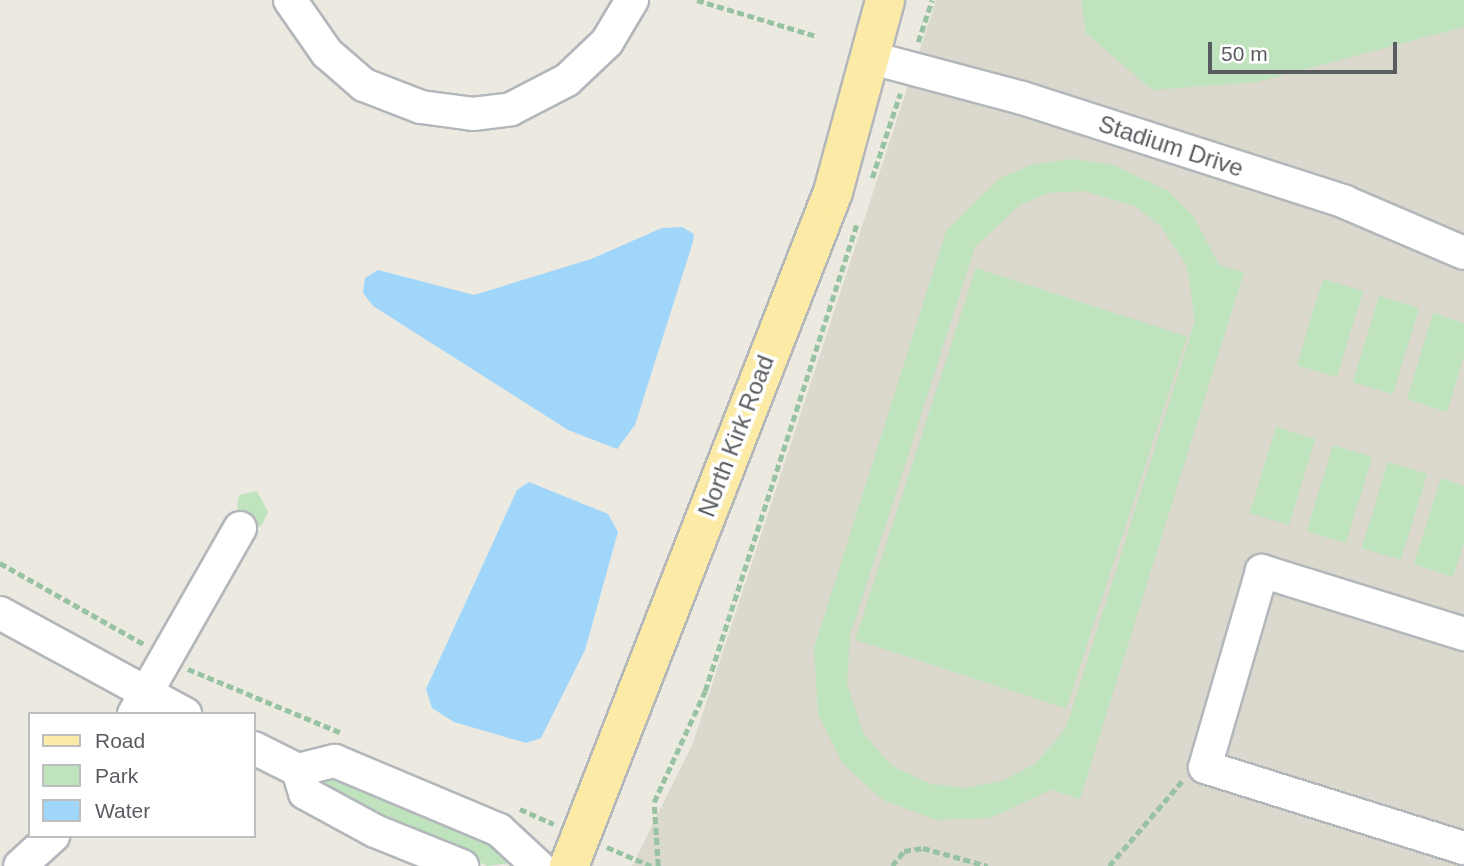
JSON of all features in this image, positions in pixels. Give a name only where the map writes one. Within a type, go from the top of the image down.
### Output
[{"type":"main road","name":"North Kirk Road","points":[[575,851],[833,192],[872,58],[885,0]]},
{"type":"street","points":[[289,0],[327,53],[364,85],[421,107],[473,114],[511,109],[567,80],[607,42],[632,0]]},
{"type":"street","name":"Stadium Drive","points":[[872,58],[1345,202],[1464,253]]},
{"type":"street","points":[[140,703],[169,659],[240,528]]},
{"type":"street","points":[[1464,634],[1262,571],[1205,767],[1464,848]]},
{"type":"street","points":[[0,613],[140,703],[177,712]]},
{"type":"street","points":[[256,749],[298,770],[335,761],[499,830],[538,866]]},
{"type":"street","points":[[298,770],[305,793],[375,831],[462,866]]},
{"type":"street","points":[[20,866],[51,838]]},
{"type":"path","points":[[697,0],[816,36]]},
{"type":"path","points":[[868,191],[932,0]]},
{"type":"path","points":[[658,866],[654,802],[705,691],[859,217]]},
{"type":"path","points":[[0,563],[169,659],[352,737]]},
{"type":"path","points":[[1109,866],[1185,778]]},
{"type":"path","points":[[509,804],[575,851],[651,866]]},
{"type":"path","points":[[892,866],[904,851],[923,848],[988,866]]},
{"type":"shaded area","points":[[936,0],[1464,0],[1464,866],[632,866],[693,743]]},
{"type":"green space","points":[[1081,0],[1464,0],[1464,27],[1257,82],[1152,90],[1086,33]]},
{"type":"green space","points":[[1072,159],[1114,165],[1168,191],[1194,217],[1219,265],[1244,272],[1080,799],[1051,790],[990,818],[936,820],[883,800],[843,764],[818,714],[814,648],[946,231],[1000,178],[1034,164]],"holes":[[[1084,191],[1135,206],[1161,227],[1187,266],[1195,321],[1066,728],[1035,764],[1002,781],[965,788],[930,784],[891,765],[864,734],[847,684],[850,636],[975,247],[1020,205],[1048,193]]]},
{"type":"green space","points":[[976,268],[1187,337],[1066,708],[855,640]]},
{"type":"green space","points":[[1323,279],[1363,291],[1337,377],[1297,365]]},
{"type":"green space","points":[[1379,296],[1419,308],[1393,394],[1353,382]]},
{"type":"green space","points":[[1433,313],[1464,323],[1464,356],[1447,412],[1407,399]]},
{"type":"green space","points":[[1276,427],[1315,439],[1289,525],[1250,513]]},
{"type":"green space","points":[[1333,445],[1372,457],[1346,543],[1307,531]]},
{"type":"green space","points":[[1388,462],[1427,474],[1401,560],[1362,548]]},
{"type":"green space","points":[[1441,478],[1464,486],[1464,543],[1453,577],[1414,564]]},
{"type":"green space","points":[[257,491],[268,512],[262,525],[233,544],[239,495]]},
{"type":"green space","points":[[328,774],[503,847],[510,863],[488,866],[330,797],[318,790],[318,776]]},
{"type":"water","points":[[682,227],[694,234],[693,242],[635,425],[617,449],[568,430],[373,306],[363,293],[365,278],[378,270],[474,295],[591,259],[662,228]]},
{"type":"water","points":[[529,482],[608,514],[618,532],[585,650],[541,738],[526,743],[454,722],[432,708],[426,689],[517,490]]}]
